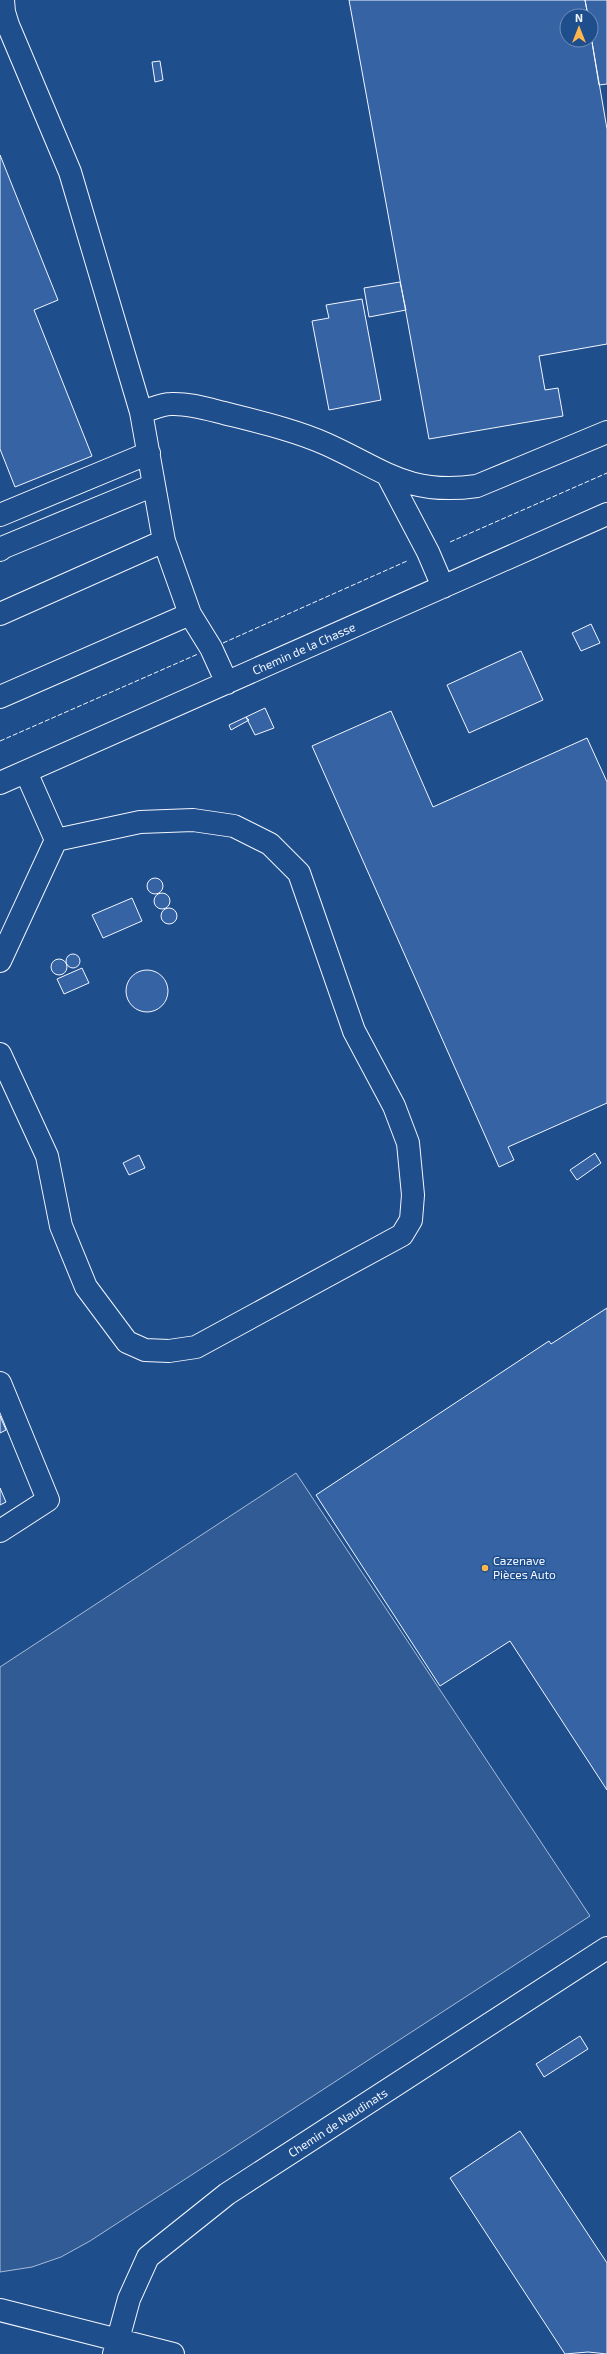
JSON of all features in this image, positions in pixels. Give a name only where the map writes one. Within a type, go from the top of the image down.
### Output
[{"type":"street","points":[[3,6],[70,172],[142,412],[164,541],[190,614],[211,648],[227,683]]},
{"type":"street","points":[[142,412],[170,404],[207,409],[253,420],[283,428],[326,444],[388,476],[415,486],[457,489],[477,486],[607,432]]},
{"type":"street","points":[[1,510],[149,453]]},
{"type":"street","points":[[388,476],[428,552],[443,587]]},
{"type":"street","points":[[0,550],[4,547],[154,485]]},
{"type":"street","name":"Chemin de la Chasse","points":[[0,783],[607,514]]},
{"type":"street","points":[[0,614],[164,541]]},
{"type":"street","points":[[0,697],[190,614]]},
{"type":"street","points":[[0,961],[56,840],[26,772]]},
{"type":"street","points":[[0,1054],[47,1156],[61,1226],[86,1287],[127,1342],[145,1350],[169,1351],[196,1347],[402,1235],[412,1220],[412,1171],[408,1143],[394,1106],[354,1031],[299,873],[270,844],[234,826],[193,820],[140,822],[56,840]]},
{"type":"street","points":[[0,1383],[48,1500],[0,1531]]},
{"type":"street","name":"Chemin de Naudinats","points":[[116,2347],[129,2299],[148,2257],[227,2194],[607,1948]]},
{"type":"street","points":[[0,2310],[116,2347],[173,2354]]},
{"type":"shaded area","points":[[296,1473],[590,1916],[90,2241],[61,2257],[32,2267],[0,2272],[0,1667]]},
{"type":"building","points":[[349,0],[585,0],[586,8],[559,8],[559,48],[593,48],[607,129],[607,344],[539,356],[545,390],[558,388],[563,416],[429,439]]},
{"type":"building","points":[[585,0],[607,0],[607,84],[599,85],[593,48],[599,48],[599,8],[586,8]]},
{"type":"building","points":[[160,61],[163,80],[155,82],[152,62]]},
{"type":"building","points":[[0,155],[58,300],[34,310],[92,456],[15,487],[0,449]]},
{"type":"building","points":[[400,282],[406,310],[369,317],[364,288]]},
{"type":"building","points":[[362,299],[381,400],[329,410],[312,321],[329,318],[326,305]]},
{"type":"building","points":[[591,624],[600,643],[581,651],[572,633]]},
{"type":"building","points":[[521,651],[543,700],[469,733],[447,685]]},
{"type":"building","points":[[265,708],[274,728],[255,735],[246,717]]},
{"type":"building","points":[[391,711],[433,807],[587,738],[607,782],[607,1103],[508,1147],[514,1160],[499,1167],[312,746]]},
{"type":"building","points":[[246,717],[249,720],[231,730],[229,725]]},
{"type":"building","points":[[152,878],[158,878],[163,883],[161,892],[158,894],[152,894],[147,889],[147,883]]},
{"type":"building","points":[[159,893],[165,893],[170,898],[168,907],[165,909],[159,909],[154,904],[154,898]]},
{"type":"building","points":[[132,898],[142,921],[103,938],[92,915]]},
{"type":"building","points":[[169,908],[175,910],[177,916],[175,922],[169,924],[163,922],[161,916],[163,910]]},
{"type":"building","points":[[70,954],[76,954],[80,958],[80,964],[76,968],[70,968],[66,964],[66,958]]},
{"type":"building","points":[[56,959],[62,959],[67,964],[65,973],[62,975],[56,975],[51,970],[51,964]]},
{"type":"building","points":[[82,968],[89,983],[64,994],[57,979]]},
{"type":"building","points":[[147,970],[162,976],[168,991],[162,1006],[147,1012],[132,1006],[126,991],[132,976]]},
{"type":"building","points":[[595,1153],[601,1163],[577,1180],[570,1170]]},
{"type":"building","points":[[139,1155],[145,1168],[129,1175],[123,1163]]},
{"type":"building","name":"Cazenave Pièces Auto","points":[[607,1308],[607,1790],[510,1641],[440,1686],[316,1495],[549,1341],[551,1344]]},
{"type":"building","points":[[0,1416],[6,1430],[0,1433]]},
{"type":"building","points":[[0,1488],[6,1502],[0,1505]]},
{"type":"building","points":[[580,2036],[588,2049],[544,2077],[536,2064]]},
{"type":"building","points":[[520,2131],[607,2263],[607,2354],[588,2352],[565,2354],[450,2178]]},
{"type":"fence","points":[[450,542],[607,473]]},
{"type":"fence","points":[[223,643],[407,561]]},
{"type":"fence","points":[[0,741],[198,654]]},
{"type":"place","name":"Cazenave Pièces Auto","points":[[485,1568]]}]
